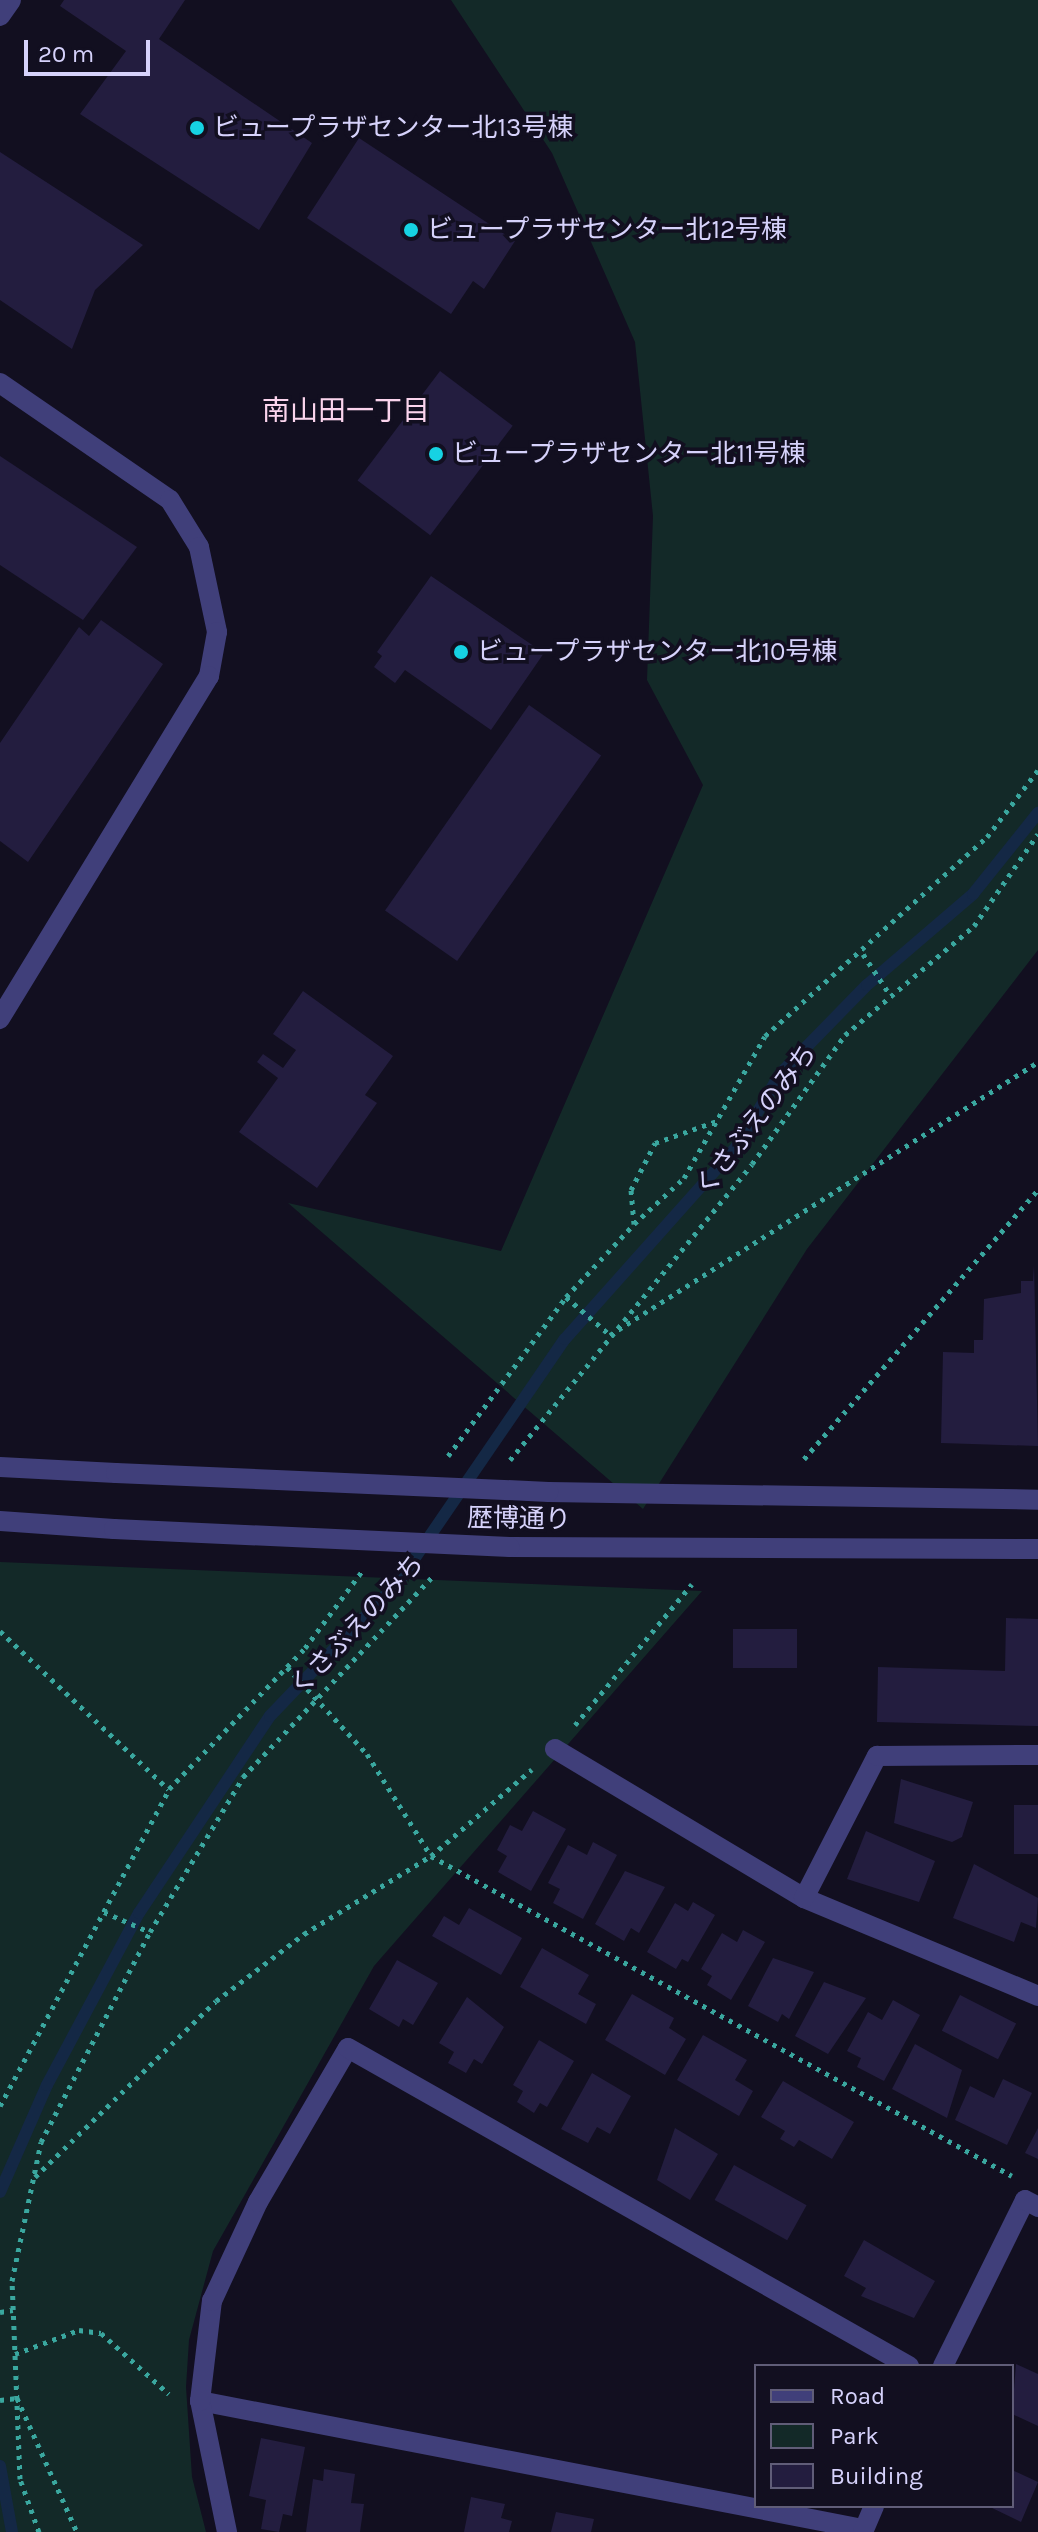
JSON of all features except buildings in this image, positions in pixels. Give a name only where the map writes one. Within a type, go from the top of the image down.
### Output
[{"type":"street","points":[[0,16],[11,0]]},
{"type":"street","points":[[0,383],[170,500],[199,547],[217,632],[209,676],[0,1019]]},
{"type":"street","name":"歴博通り","points":[[0,1467],[549,1492],[1038,1500]]},
{"type":"street","name":"歴博通り","points":[[0,1521],[510,1547],[1038,1549]]},
{"type":"street","points":[[555,1749],[804,1898],[1038,1996]]},
{"type":"street","points":[[804,1898],[877,1756],[1038,1755]]},
{"type":"street","points":[[227,2532],[200,2401],[212,2301],[258,2202],[348,2048],[905,2364]]},
{"type":"street","points":[[944,2364],[1032,2204]]},
{"type":"street","points":[[200,2401],[863,2530],[873,2508]]},
{"type":"path","name":"くさぶえのみち","points":[[445,1460],[566,1297],[634,1224],[684,1178],[720,1120],[765,1036],[812,987],[863,954],[987,837],[1038,770]]},
{"type":"path","name":"くさぶえのみち","points":[[503,1470],[752,1164],[845,1035],[974,926],[1038,834]]},
{"type":"path","points":[[863,954],[890,995]]},
{"type":"path","points":[[566,1297],[610,1335],[1038,1062]]},
{"type":"path","name":"くさぶえのみち","points":[[634,1224],[631,1190],[655,1143],[720,1120]]},
{"type":"path","points":[[804,1459],[1038,1190]]},
{"type":"path","name":"くさぶえのみち","points":[[0,2106],[169,1789],[287,1667],[370,1560]]},
{"type":"path","name":"くさぶえのみち","points":[[39,2532],[20,2479],[12,2281],[41,2142],[150,1932],[243,1777],[436,1572]]},
{"type":"path","points":[[34,2178],[216,2001],[304,1934],[431,1856],[555,1749],[692,1584]]},
{"type":"path","points":[[0,1631],[169,1789]]},
{"type":"path","points":[[287,1667],[319,1695],[431,1856],[1008,2170],[1032,2204]]},
{"type":"path","points":[[104,1912],[150,1932]]},
{"type":"path","points":[[0,2312],[13,2310]]},
{"type":"path","points":[[15,2354],[79,2330],[101,2333],[176,2400],[200,2401]]},
{"type":"path","points":[[0,2400],[17,2398],[77,2532]]},
{"type":"green space","points":[[451,0],[1038,0],[1038,950],[807,1249],[643,1509],[288,1203],[501,1251],[703,785],[647,680],[653,516],[635,342],[552,153]]},
{"type":"green space","points":[[0,1562],[702,1591],[374,1966],[213,2251],[189,2340],[186,2387],[192,2477],[206,2532],[0,2532]]},
{"type":"waterway","points":[[0,2192],[47,2085],[139,1913],[270,1716],[399,1581],[565,1339],[738,1145],[780,1074],[867,985],[973,894],[1038,813]]},
{"type":"waterway","points":[[0,2466],[12,2532]]},
{"type":"place","name":"ビュープラザセンター北13号棟","points":[[197,128]]},
{"type":"place","name":"ビュープラザセンター北12号棟","points":[[411,230]]},
{"type":"place","name":"ビュープラザセンター北11号棟","points":[[436,454]]},
{"type":"place","name":"ビュープラザセンター北10号棟","points":[[461,652]]},
{"type":"district","name":"南山田一丁目","points":[[346,411]]}]
